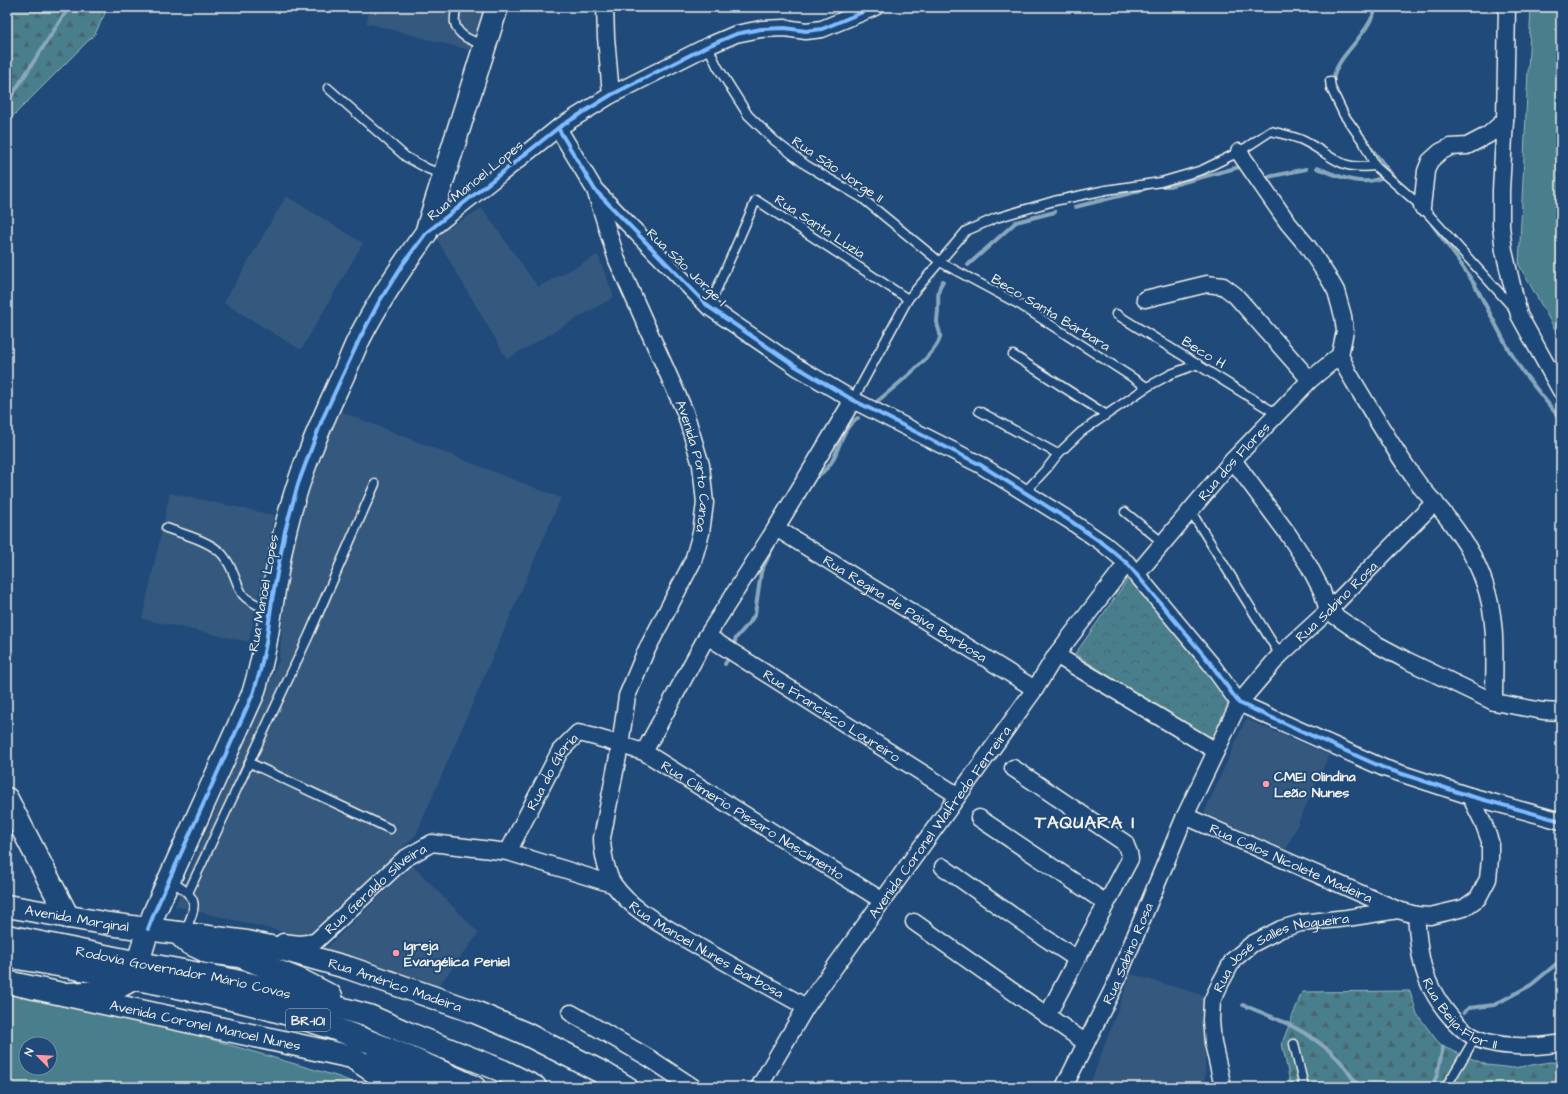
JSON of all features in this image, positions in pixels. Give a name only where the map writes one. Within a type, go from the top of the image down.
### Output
[{"type":"street","points":[[426,233],[497,7]]},
{"type":"street","points":[[605,7],[611,95]]},
{"type":"street","name":"Rua Manoel Lopes","points":[[136,971],[148,929],[253,694],[266,644],[270,611],[285,531],[298,484],[322,420],[360,338],[379,302],[403,264],[426,233],[558,128],[611,95],[708,46],[736,34],[761,29],[785,28],[806,31],[822,29],[875,7]]},
{"type":"street","points":[[1507,7],[1501,226],[1504,251],[1519,315],[1561,391]]},
{"type":"street","points":[[1422,208],[1426,171],[1430,161],[1440,152],[1450,148],[1467,146],[1488,135],[1505,120]]},
{"type":"street","name":"Rua São Jorge I","points":[[558,128],[595,190],[709,307],[797,367],[853,400],[978,464],[1082,528],[1104,544],[1132,569],[1187,635],[1239,703]]},
{"type":"street","points":[[1239,152],[1288,223],[1308,247],[1328,276],[1336,291],[1344,316],[1345,331],[1340,355],[1366,402],[1418,484],[1455,528],[1476,561],[1485,582],[1492,610],[1495,643],[1494,702]]},
{"type":"street","name":"Avenida Porto Canoa","points":[[595,190],[618,260],[634,300],[685,412],[701,465],[706,503],[701,533],[693,561],[645,653],[627,696],[620,746],[602,838],[602,851],[612,884]]},
{"type":"street","points":[[1145,299],[1207,284],[1223,286],[1235,295],[1310,380]]},
{"type":"street","name":"Rua dos Flores","points":[[1132,569],[1162,542],[1233,460],[1310,380],[1340,355]]},
{"type":"street","points":[[644,752],[707,636],[776,528],[853,400]]},
{"type":"street","points":[[1233,460],[1288,534],[1309,566],[1322,591],[1328,611],[1376,644],[1494,702],[1543,711],[1561,712]]},
{"type":"street","name":"Rua Sabino Rosa","points":[[1064,1087],[1114,987],[1185,816],[1239,703],[1280,655],[1328,611],[1434,502]]},
{"type":"street","name":"Rua Regina de Paiva Barbosa","points":[[776,528],[1034,689]]},
{"type":"street","name":"Avenida Coronel Walfredo Ferreira","points":[[759,1087],[806,1007],[1034,689],[1056,655],[1132,569]]},
{"type":"street","name":"Rua Francisco Loureiro","points":[[707,636],[957,795]]},
{"type":"street","points":[[1056,655],[1216,750]]},
{"type":"street","points":[[1239,703],[1384,768],[1470,796],[1561,820]]},
{"type":"street","name":"Rua do Gloria","points":[[508,852],[560,751],[578,733],[595,736],[620,746]]},
{"type":"street","name":"Rua Climerio Pissaro Nascimento","points":[[620,746],[644,752],[883,901]]},
{"type":"street","points":[[1013,768],[1125,843],[1130,859],[1047,1016]]},
{"type":"street","name":"Rua Calos Nicolete Madeira","points":[[1185,816],[1398,910],[1416,915],[1430,916],[1464,908],[1478,898],[1488,879],[1490,841],[1483,822],[1470,796]]},
{"type":"street","points":[[7,799],[68,917]]},
{"type":"street","points":[[979,818],[1106,904]]},
{"type":"street","name":"Rua Geraldo Silveira","points":[[183,934],[199,930],[213,930],[290,943],[309,944],[315,942],[404,859],[432,843],[508,852],[612,884]]},
{"type":"street","points":[[943,867],[1036,932],[1077,958]]},
{"type":"street","name":"Rua Manoel Nunes Barbosa","points":[[612,884],[635,906],[655,921],[806,1007]]},
{"type":"street","name":"Avenida Marginal","points":[[7,906],[148,929]]},
{"type":"street","name":"Rua José Salles Nogueira","points":[[1223,1087],[1213,1043],[1211,1020],[1212,1001],[1233,960],[1252,944],[1288,927],[1301,923],[1398,910]]},
{"type":"street","name":"Rua Beija-Flor II","points":[[1416,915],[1420,954],[1428,981],[1438,999],[1464,1031],[1475,1038],[1494,1043],[1522,1046],[1561,1044]]},
{"type":"street","points":[[914,922],[1086,1043]]},
{"type":"street","name":"Rua Américo Madeira","points":[[148,929],[247,942],[285,950],[349,968],[475,1012],[517,1030],[603,1073],[626,1087]]},
{"type":"street","points":[[183,934],[187,942],[208,952],[240,956],[302,981],[369,1016]]},
{"type":"street","name":"Rodovia Governador Mário Covas","points":[[7,936],[289,1014],[399,1053],[474,1087]]},
{"type":"street","name":"Rodovia Governador Mário Covas","points":[[7,956],[136,971],[222,978],[272,990],[369,1016],[503,1071],[535,1087]]},
{"type":"street","points":[[68,994],[103,992],[115,989],[136,971]]},
{"type":"street","name":"Avenida Coronel Manoel Nunes","points":[[7,982],[68,994],[352,1057],[397,1087]]},
{"type":"street","points":[[571,1014],[649,1058],[693,1087]]},
{"type":"street","points":[[352,1057],[402,1072],[436,1087]]},
{"type":"lane","points":[[456,7],[455,24],[461,34],[472,41],[485,45]]},
{"type":"lane","name":"Rua São Jorge II","points":[[708,46],[717,66],[748,115],[775,141],[806,165],[862,198],[940,262]]},
{"type":"lane","points":[[1330,81],[1344,115],[1364,143],[1375,166],[1422,208],[1519,315]]},
{"type":"lane","points":[[328,88],[406,157],[428,170],[445,175]]},
{"type":"lane","points":[[853,400],[908,299],[966,231],[996,218],[1054,200],[1106,190],[1161,182],[1202,170],[1239,152],[1271,131],[1303,140],[1337,162],[1348,166],[1375,166]]},
{"type":"lane","name":"Rua Santa Luzia","points":[[709,307],[756,200],[908,299]]},
{"type":"lane","name":"Beco Santa Bárbara","points":[[940,262],[1020,305],[1147,387]]},
{"type":"lane","name":"Beco H","points":[[1116,314],[1277,414]]},
{"type":"lane","points":[[1013,355],[1105,414]]},
{"type":"lane","points":[[1024,492],[1048,467],[1058,454],[1081,432],[1105,414],[1147,387],[1171,374],[1198,364]]},
{"type":"lane","points":[[979,410],[1058,454]]},
{"type":"lane","points":[[188,892],[309,635],[375,484]]},
{"type":"lane","points":[[1190,510],[1280,655]]},
{"type":"lane","points":[[1125,512],[1162,542]]},
{"type":"lane","points":[[166,528],[209,545],[221,553],[231,566],[243,595],[249,600],[270,611]]},
{"type":"lane","points":[[250,763],[390,829]]},
{"type":"lane","points":[[169,880],[188,892],[193,899],[194,905],[190,922],[183,934]]},
{"type":"lane","points":[[1446,1087],[1475,1038]]},
{"type":"lane","points":[[1294,1044],[1304,1087]]},
{"type":"shaded area","points":[[371,7],[485,7],[473,51],[366,23]]},
{"type":"shaded area","points":[[286,196],[363,243],[301,350],[224,303]]},
{"type":"shaded area","points":[[482,208],[538,287],[598,255],[614,297],[507,359],[435,236]]},
{"type":"shaded area","points":[[337,410],[561,498],[416,835],[305,937],[175,906],[279,660],[288,571],[309,484]]},
{"type":"shaded area","points":[[170,493],[274,515],[249,642],[142,619]]},
{"type":"shaded area","name":"CMEI Olindina Leão Nunes","points":[[1246,719],[1329,755],[1286,850],[1204,813]]},
{"type":"shaded area","points":[[412,865],[479,933],[438,987],[323,951]]},
{"type":"shaded area","points":[[1131,974],[1206,996],[1205,1087],[1089,1087]]},
{"type":"green space","points":[[7,7],[108,7],[95,34],[7,122]]},
{"type":"green space","points":[[1531,7],[1561,7],[1561,340],[1519,265]]},
{"type":"green space","points":[[1128,579],[1200,660],[1223,692],[1227,703],[1227,712],[1217,735],[1204,738],[1075,654]]},
{"type":"green space","points":[[7,990],[118,1012],[336,1076],[366,1087],[7,1087]]},
{"type":"green space","points":[[1410,991],[1417,1014],[1441,1046],[1487,1065],[1513,1068],[1550,1062],[1561,1063],[1561,1087],[1291,1087],[1282,1043],[1302,992]]},
{"type":"waterway","points":[[7,103],[69,7]]},
{"type":"waterway","points":[[1333,83],[1334,75],[1340,62],[1359,38],[1377,7]]},
{"type":"waterway","points":[[1370,147],[1397,181]]},
{"type":"waterway","points":[[1075,207],[1135,192],[1152,186],[1169,186],[1243,166]]},
{"type":"waterway","points":[[1317,168],[1340,177],[1356,181],[1381,178]]},
{"type":"waterway","points":[[1262,174],[1264,177],[1268,177],[1306,169]]},
{"type":"waterway","points":[[968,265],[1016,222],[1055,212]]},
{"type":"waterway","points":[[1432,224],[1475,285],[1509,350],[1523,372],[1561,420]]},
{"type":"waterway","points":[[874,404],[922,363],[937,344],[940,337],[937,322],[938,295],[939,288],[943,281]]},
{"type":"waterway","points":[[812,479],[825,470],[829,465],[848,427],[858,418]]},
{"type":"waterway","points":[[734,644],[736,638],[755,614],[761,572],[773,547]]},
{"type":"waterway","points":[[725,664],[731,654]]},
{"type":"waterway","points":[[1464,1012],[1469,1008],[1494,1005],[1531,985],[1561,960]]},
{"type":"waterway","points":[[1243,1005],[1294,1027],[1318,1042],[1339,1060],[1359,1087]]},
{"type":"waterway","points":[[1432,1087],[1437,1075],[1443,1047]]},
{"type":"cycle path","points":[[148,929],[253,694],[266,643],[272,600],[285,531],[298,484],[322,420],[360,338],[379,302],[403,264],[426,233],[558,128],[611,95],[708,46],[736,34],[761,29],[785,28],[806,31],[822,29],[875,7]]},
{"type":"cycle path","points":[[558,128],[595,190],[709,307],[797,367],[853,400],[979,464],[1069,520],[1104,544],[1127,563],[1211,664],[1239,703],[1384,768],[1470,796],[1561,821]]},
{"type":"place","name":"CMEI Olindina Leão Nunes","points":[[1266,784]]},
{"type":"place","name":"Igreja Evangélica Peniel","points":[[396,953]]},
{"type":"district","name":"TAQUARA I","points":[[1085,822]]}]
